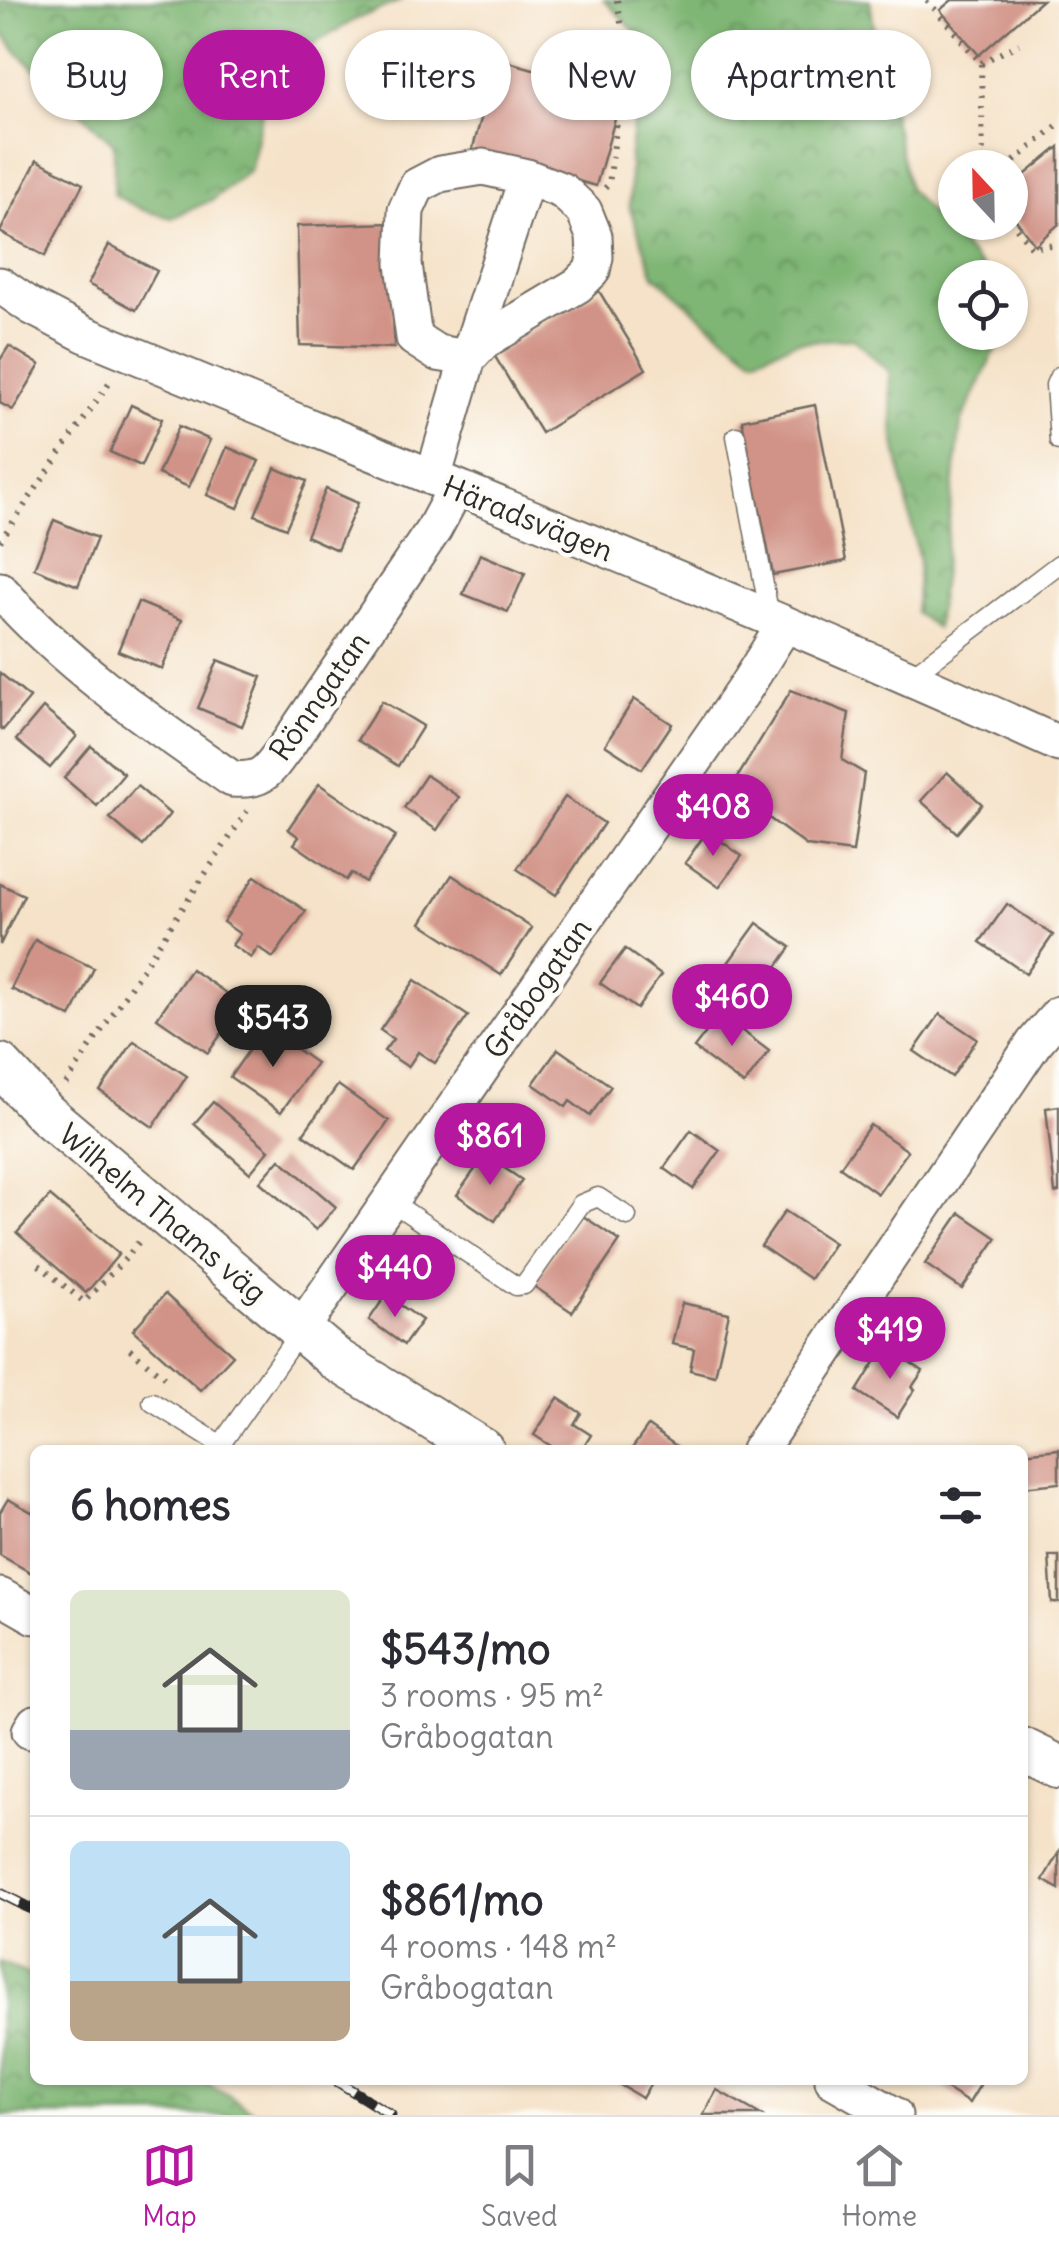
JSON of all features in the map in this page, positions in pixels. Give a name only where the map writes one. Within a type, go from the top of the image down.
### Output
[{"type":"street","points":[[483,167],[528,177],[563,192],[584,211],[594,236],[595,257],[592,271],[578,285],[484,341],[468,358],[437,353],[414,338],[404,264],[406,210],[417,186],[440,174],[483,167]]},
{"type":"street","name":"Rönngatan","points":[[0,590],[78,667],[232,778],[252,780],[266,772],[434,529],[468,358],[528,177]]},
{"type":"street","name":"Häradsvägen","points":[[0,285],[32,307],[130,353],[778,621],[1059,744]]},
{"type":"street","name":"Gråbogatan","points":[[301,1329],[745,688],[778,621]]},
{"type":"street","points":[[762,1445],[1034,1043],[1059,1014]]},
{"type":"street","name":"Wilhelm Thams väg","points":[[0,1065],[46,1114],[337,1360],[476,1445]]},
{"type":"street","points":[[0,1596],[30,1613]]},
{"type":"street","points":[[1028,1752],[1059,1767]]},
{"type":"street","points":[[842,2085],[894,2115]]},
{"type":"lane","points":[[1059,376],[1055,384],[1059,441]]},
{"type":"lane","points":[[736,436],[778,621]]},
{"type":"lane","points":[[910,677],[1059,564]]},
{"type":"lane","points":[[389,1200],[516,1286],[524,1285],[581,1204],[598,1197],[627,1216]]},
{"type":"lane","name":"Gråbogatan","points":[[221,1445],[301,1329]]},
{"type":"lane","points":[[152,1402],[215,1445]]},
{"type":"path","points":[[584,211],[609,184],[626,51],[617,0]]},
{"type":"path","points":[[927,0],[981,62],[983,150]]},
{"type":"path","points":[[981,62],[1019,44]]},
{"type":"path","points":[[1028,150],[1059,124]]},
{"type":"path","points":[[1026,240],[1032,248],[1059,244]]},
{"type":"path","points":[[0,541],[130,353]]},
{"type":"path","points":[[46,1114],[247,815],[252,780]]},
{"type":"path","points":[[39,1265],[84,1302],[135,1246]]},
{"type":"green space","points":[[0,0],[402,0],[356,19],[325,38],[325,30],[183,30],[183,120],[261,120],[250,170],[212,200],[172,218],[143,210],[114,195],[114,144],[89,120],[163,120],[163,30],[30,30],[30,64],[0,29]]},
{"type":"green space","points":[[604,0],[870,0],[874,30],[691,30],[691,120],[894,120],[909,190],[938,221],[938,240],[956,240],[975,260],[938,260],[938,350],[995,350],[961,423],[936,628],[915,613],[919,562],[894,437],[889,371],[853,338],[795,342],[754,358],[654,275],[630,209],[630,152],[634,120],[671,120],[671,30],[633,30]]},
{"type":"green space","points":[[0,1962],[30,1976],[30,2085],[211,2085],[260,2115],[0,2115]]},
{"type":"building","points":[[952,0],[1042,0],[979,55],[940,10]]},
{"type":"building","points":[[511,63],[531,68],[531,120],[615,120],[596,186],[472,151],[481,120],[511,120]]},
{"type":"building","points":[[1059,147],[1059,224],[1035,245],[1028,236],[1028,172]]},
{"type":"building","points":[[37,160],[83,184],[45,256],[0,232]]},
{"type":"building","points":[[392,223],[394,348],[300,345],[297,226]]},
{"type":"building","points":[[109,245],[157,271],[136,310],[88,284]]},
{"type":"building","points":[[599,291],[646,369],[541,433],[494,355]]},
{"type":"building","points":[[9,346],[40,365],[13,410],[0,403],[0,360]]},
{"type":"building","points":[[131,405],[162,419],[141,466],[110,452]]},
{"type":"building","points":[[815,405],[846,561],[773,575],[742,420]]},
{"type":"building","points":[[179,426],[210,440],[189,487],[158,474]]},
{"type":"building","points":[[227,447],[259,461],[238,508],[207,495]]},
{"type":"building","points":[[275,468],[307,481],[286,528],[255,515]]},
{"type":"building","points":[[326,489],[358,503],[337,550],[306,536]]},
{"type":"building","points":[[54,520],[97,538],[78,586],[34,568]]},
{"type":"building","points":[[480,554],[525,573],[508,612],[463,594]]},
{"type":"building","points":[[138,602],[182,620],[162,669],[118,651]]},
{"type":"building","points":[[218,660],[262,677],[242,726],[198,708]]},
{"type":"building","points":[[0,673],[30,698],[3,730],[0,727]]},
{"type":"building","points":[[791,690],[849,713],[842,760],[864,773],[853,852],[807,846],[739,796],[747,784],[737,778]]},
{"type":"building","points":[[634,699],[672,724],[642,769],[605,745]]},
{"type":"building","points":[[382,701],[423,726],[398,766],[357,740]]},
{"type":"building","points":[[43,708],[77,736],[50,768],[16,740]]},
{"type":"building","points":[[91,746],[124,774],[97,806],[64,778]]},
{"type":"building","points":[[947,772],[982,804],[957,833],[921,801]]},
{"type":"building","points":[[426,775],[459,797],[437,830],[404,808]]},
{"type":"building","points":[[319,784],[396,836],[365,882],[351,873],[346,880],[294,844],[299,837],[288,829]]},
{"type":"building","points":[[137,786],[170,814],[143,846],[110,818]]},
{"type":"building","points":[[565,797],[604,823],[556,895],[517,869]]},
{"type":"building","points":[[707,831],[742,856],[719,887],[685,863]]},
{"type":"building","points":[[452,875],[532,928],[501,975],[421,923]]},
{"type":"building","points":[[255,876],[306,911],[273,958],[258,947],[251,958],[232,945],[240,934],[223,922]]},
{"type":"building","points":[[0,884],[24,895],[0,945]]},
{"type":"building","points":[[1007,904],[1053,935],[1026,974],[980,942]]},
{"type":"building","points":[[757,923],[791,947],[763,987],[728,963]]},
{"type":"building","points":[[35,940],[94,968],[71,1017],[11,989]]},
{"type":"building","points":[[625,949],[661,975],[637,1009],[600,983]]},
{"type":"building","points":[[191,969],[242,1004],[208,1053],[157,1018]]},
{"type":"building","points":[[415,980],[468,1016],[435,1063],[418,1052],[408,1067],[384,1051],[393,1039],[380,1030]]},
{"type":"building","points":[[720,1014],[769,1051],[744,1085],[694,1048]]},
{"type":"building","points":[[940,1014],[977,1039],[952,1077],[914,1051]]},
{"type":"building","points":[[265,1027],[316,1063],[281,1112],[230,1077]]},
{"type":"building","points":[[134,1041],[187,1076],[153,1127],[100,1091]]},
{"type":"building","points":[[558,1049],[611,1086],[590,1116],[570,1101],[566,1107],[533,1084]]},
{"type":"building","points":[[338,1085],[389,1121],[354,1170],[303,1134]]},
{"type":"building","points":[[213,1102],[269,1150],[250,1173],[194,1124]]},
{"type":"building","points":[[1059,1106],[1059,1192],[1055,1193],[1046,1108]]},
{"type":"building","points":[[870,1125],[908,1151],[878,1194],[840,1167]]},
{"type":"building","points":[[691,1130],[720,1151],[693,1189],[664,1168]]},
{"type":"building","points":[[485,1155],[522,1180],[495,1221],[457,1195]]},
{"type":"building","points":[[280,1159],[336,1207],[316,1230],[260,1182]]},
{"type":"building","points":[[50,1196],[119,1254],[86,1293],[17,1233]]},
{"type":"building","points":[[785,1211],[834,1243],[810,1279],[761,1246]]},
{"type":"building","points":[[960,1213],[997,1238],[962,1289],[925,1264]]},
{"type":"building","points":[[580,1214],[620,1241],[572,1312],[532,1285]]},
{"type":"building","points":[[165,1294],[233,1355],[200,1390],[133,1330]]},
{"type":"building","points":[[386,1295],[422,1320],[404,1345],[369,1320]]},
{"type":"building","points":[[682,1303],[729,1313],[715,1376],[690,1370],[694,1349],[672,1344]]},
{"type":"building","points":[[885,1346],[923,1371],[897,1417],[857,1391]]},
{"type":"building","points":[[558,1398],[581,1413],[574,1424],[591,1435],[585,1445],[549,1445],[534,1435]]},
{"type":"building","points":[[648,1426],[675,1445],[635,1445]]},
{"type":"building","points":[[1059,1449],[1059,1483],[1028,1486],[1028,1452]]},
{"type":"building","points":[[8,1499],[30,1511],[30,1572],[0,1555],[0,1512]]},
{"type":"building","points":[[1049,1556],[1059,1556],[1059,1603],[1052,1603]]},
{"type":"building","points":[[1059,1852],[1059,1889],[1043,1880]]},
{"type":"building","points":[[620,2085],[650,2085],[642,2098]]},
{"type":"building","points":[[940,2085],[980,2085],[969,2103]]},
{"type":"building","points":[[717,2090],[761,2115],[703,2115]]},
{"type":"railway","points":[[0,1893],[30,1908]]},
{"type":"railway","points":[[343,2085],[391,2115]]}]
